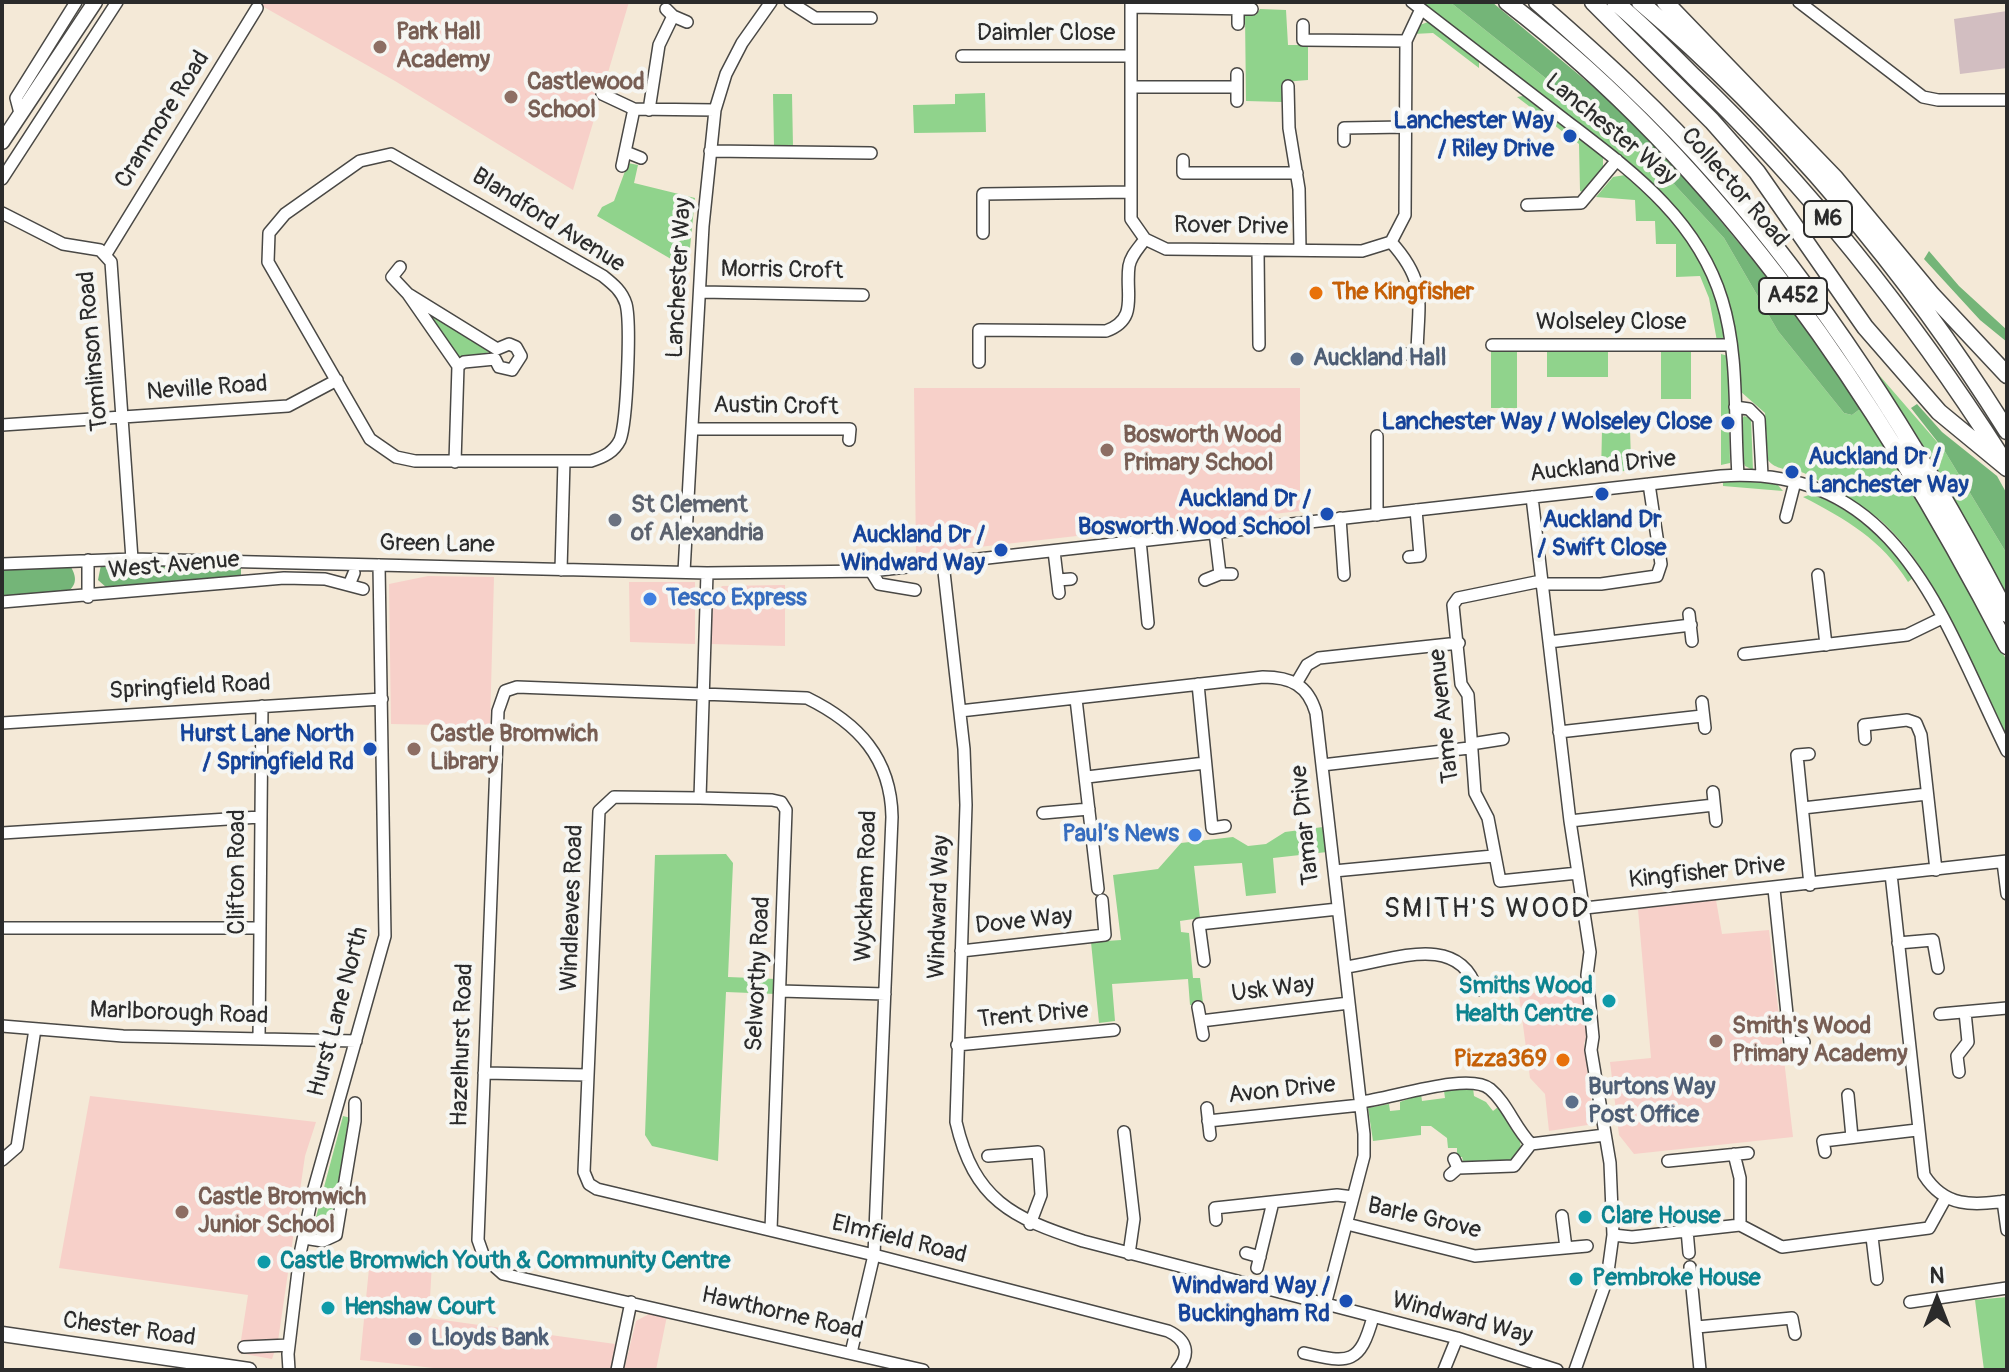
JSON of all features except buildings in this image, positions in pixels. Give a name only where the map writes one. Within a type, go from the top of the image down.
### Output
[{"type":"highway","name":"Collector Road","points":[[1507,2],[1580,62],[1644,122],[1702,183],[1780,277],[1872,408],[1961,557],[2007,646]]},
{"type":"highway","name":"Collector Road","points":[[1537,2],[1664,120],[1715,174],[1790,267],[1934,479],[2007,614]]},
{"type":"highway","points":[[1593,2],[1712,121],[1757,172],[1865,327],[1939,412],[2007,467]]},
{"type":"highway","name":"M6","points":[[1615,2],[1740,120],[1809,195],[1874,274],[1935,357],[2007,467]]},
{"type":"highway","name":"M6","points":[[1640,2],[1673,29],[1801,158],[1854,220],[1968,369],[2007,431]]},
{"type":"highway","points":[[1665,2],[1835,178],[1932,295],[2007,375]]},
{"type":"main road","points":[[2,142],[52,54],[95,2]]},
{"type":"main road","name":"Chester Road","points":[[2,1334],[249,1370]]},
{"type":"street","points":[[52,54],[76,2]]},
{"type":"street","points":[[2,179],[117,2]]},
{"type":"street","name":"Lanchester Way","points":[[684,572],[715,110],[726,74],[742,43],[771,2]]},
{"type":"street","points":[[790,2],[815,18],[871,18]]},
{"type":"street","points":[[1799,2],[1923,97],[1938,100],[2007,100]]},
{"type":"street","points":[[1131,5],[1252,9]]},
{"type":"street","name":"Rover Drive","points":[[1131,5],[1131,219],[1145,239],[1166,249],[1258,251],[1373,250],[1391,242]]},
{"type":"street","points":[[1402,354],[1417,354],[1419,286],[1409,262],[1391,242],[1405,215],[1406,41],[1416,5]]},
{"type":"street","name":"Lanchester Way","points":[[1416,5],[1617,160],[1656,193],[1688,230],[1721,296],[1730,345],[1738,475]]},
{"type":"street","name":"Cranmore Road","points":[[106,254],[257,8]]},
{"type":"street","points":[[1238,9],[1238,24]]},
{"type":"street","points":[[649,110],[659,45],[670,12],[687,22]]},
{"type":"street","points":[[1303,25],[1303,40],[1406,41]]},
{"type":"street","name":"Daimler Close","points":[[962,56],[1130,56]]},
{"type":"street","points":[[1237,74],[1237,101]]},
{"type":"street","points":[[1288,86],[1287,108],[1297,173],[1300,250]]},
{"type":"street","points":[[1132,87],[1237,87]]},
{"type":"street","points":[[602,94],[634,109],[715,110]]},
{"type":"street","points":[[1274,108],[1287,108]]},
{"type":"street","points":[[622,166],[634,109]]},
{"type":"street","points":[[1344,141],[1344,128],[1405,127]]},
{"type":"street","points":[[710,151],[871,153]]},
{"type":"street","points":[[626,152],[641,158]]},
{"type":"street","name":"Blandford Avenue","points":[[391,154],[603,276],[625,301],[627,344],[623,428],[619,441],[603,458],[455,462],[404,459],[383,450],[370,439],[337,380],[268,262],[269,233],[285,214],[360,161],[391,154]]},
{"type":"street","points":[[1183,160],[1183,173],[1297,173]]},
{"type":"street","points":[[1527,205],[1581,203],[1617,160]]},
{"type":"street","points":[[983,233],[983,194],[1130,192]]},
{"type":"street","name":"Tomlinson Road","points":[[2,213],[63,244],[96,248],[106,254],[111,262],[132,559]]},
{"type":"street","points":[[979,362],[979,330],[1106,331],[1119,326],[1129,310],[1129,266],[1145,239]]},
{"type":"street","points":[[1258,251],[1259,345]]},
{"type":"street","points":[[400,267],[392,277],[408,294],[458,366],[455,462]]},
{"type":"street","name":"Morris Croft","points":[[701,292],[863,295]]},
{"type":"street","points":[[408,294],[496,354],[458,366]]},
{"type":"street","name":"Wolseley Close","points":[[1492,345],[1730,345]]},
{"type":"street","name":"Neville Road","points":[[2,425],[288,406],[337,380]]},
{"type":"street","points":[[1735,407],[1749,409],[1759,419],[1762,475]]},
{"type":"street","name":"Austin Croft","points":[[693,429],[850,429],[849,440]]},
{"type":"street","points":[[1377,436],[1377,515]]},
{"type":"street","points":[[561,570],[564,461]]},
{"type":"street","name":"Auckland Drive","points":[[943,563],[1649,484],[1762,475],[1795,482],[1845,503],[1886,533],[1916,570],[2007,751]]},
{"type":"street","points":[[1786,517],[1795,482]]},
{"type":"street","points":[[1541,582],[1601,584],[1657,576],[1661,564],[1649,484]]},
{"type":"street","points":[[1532,497],[1570,821],[1590,952],[1587,975],[1593,1037],[1591,1050],[1605,1135],[1613,1235],[1607,1279],[1575,1370]]},
{"type":"street","points":[[1409,557],[1420,556],[1416,510]]},
{"type":"street","points":[[1340,518],[1344,575]]},
{"type":"street","points":[[1205,580],[1226,574],[1215,532]]},
{"type":"street","points":[[1140,540],[1148,623]]},
{"type":"street","points":[[1054,551],[1059,593]]},
{"type":"street","name":"Green Lane","points":[[2,564],[132,559],[707,573],[871,571],[943,563]]},
{"type":"street","points":[[88,560],[88,597]]},
{"type":"street","name":"Windward Way","points":[[943,563],[960,711],[966,805],[956,1122],[966,1159],[988,1194],[1030,1224],[1129,1254],[1457,1338],[1557,1370]]},
{"type":"street","name":"Hurst Lane North","points":[[289,1370],[289,1345],[304,1238],[325,1141],[373,983],[386,919],[379,565]]},
{"type":"street","name":"Green Lane","points":[[871,571],[879,584],[915,590]]},
{"type":"street","points":[[700,798],[707,573]]},
{"type":"street","points":[[1818,575],[1826,645]]},
{"type":"street","name":"West Avenue","points":[[2,602],[284,578],[352,579],[363,589]]},
{"type":"street","points":[[1058,580],[1071,579]]},
{"type":"street","name":"Tame Avenue","points":[[1493,856],[1488,818],[1475,793],[1468,695],[1461,684],[1453,605],[1458,598],[1541,582]]},
{"type":"street","points":[[1744,654],[1907,635],[1942,618]]},
{"type":"street","points":[[1549,642],[1690,620],[1692,641]]},
{"type":"street","points":[[960,711],[1263,677],[1297,682],[1307,665],[1319,658],[1459,643]]},
{"type":"street","name":"Tamar Drive","points":[[1297,682],[1313,700],[1346,967],[1364,1156],[1325,1305]]},
{"type":"street","points":[[1198,684],[1212,828],[1225,826]]},
{"type":"street","name":"Wyckham Road","points":[[517,687],[807,698],[848,721],[875,752],[887,778],[892,805],[885,994],[874,1255],[851,1353]]},
{"type":"street","name":"Hazelhurst Road","points":[[517,687],[505,691],[498,702],[478,1240],[484,1257],[503,1274],[631,1302]]},
{"type":"street","name":"Springfield Road","points":[[2,723],[382,699]]},
{"type":"street","points":[[1043,813],[1089,809],[1076,699]]},
{"type":"street","points":[[1559,732],[1704,722],[1702,702]]},
{"type":"street","name":"Clifton Road","points":[[259,1039],[262,706]]},
{"type":"street","points":[[1865,739],[1864,725],[1907,720],[1916,723],[1921,735],[1936,870]]},
{"type":"street","points":[[1322,765],[1503,739]]},
{"type":"street","points":[[1809,754],[1797,755],[1810,885]]},
{"type":"street","points":[[1087,777],[1205,763]]},
{"type":"street","points":[[1713,792],[1716,821]]},
{"type":"street","points":[[1803,808],[1927,794]]},
{"type":"street","name":"Windleaves Road","points":[[597,1189],[589,1184],[584,1172],[599,811],[614,797],[700,798]]},
{"type":"street","name":"Selworthy Road","points":[[700,798],[772,800],[781,802],[786,810],[771,1230]]},
{"type":"street","points":[[1570,821],[1714,805]]},
{"type":"street","name":"Dove Way","points":[[961,951],[1105,935],[1089,809]]},
{"type":"street","points":[[2,833],[260,817]]},
{"type":"street","points":[[1334,871],[1493,856],[1500,881],[1578,873]]},
{"type":"street","points":[[2005,862],[2007,894]]},
{"type":"street","name":"Kingfisher Drive","points":[[1585,908],[2005,862]]},
{"type":"street","points":[[1891,874],[1924,1175],[1945,1199],[1967,1204],[2005,1201],[2007,1230]]},
{"type":"street","points":[[1774,889],[1790,1043],[1804,1042]]},
{"type":"street","points":[[1204,961],[1199,924],[1338,909]]},
{"type":"street","points":[[2,928],[260,928]]},
{"type":"street","points":[[1898,943],[1933,940],[1938,968]]},
{"type":"street","points":[[1346,967],[1426,952],[1462,964],[1473,977],[1477,990]]},
{"type":"street","points":[[780,991],[885,994]]},
{"type":"street","name":"Usk Way","points":[[1201,1021],[1349,1003]]},
{"type":"street","points":[[1198,1007],[1203,1035]]},
{"type":"street","points":[[1940,1014],[2007,1008]]},
{"type":"street","points":[[1959,1072],[1957,1056],[1968,1042],[1965,1012]]},
{"type":"street","name":"Marlborough Road","points":[[2,1026],[123,1036],[356,1041]]},
{"type":"street","points":[[2,1160],[17,1147],[35,1029]]},
{"type":"street","name":"Trent Drive","points":[[957,1045],[1114,1030]]},
{"type":"street","points":[[484,1073],[588,1075]]},
{"type":"street","name":"Avon Drive","points":[[1208,1121],[1360,1104],[1424,1088],[1479,1084],[1491,1090],[1531,1144]]},
{"type":"street","points":[[1848,1095],[1852,1137]]},
{"type":"street","points":[[304,1238],[323,1241],[336,1235],[355,1121],[355,1103]]},
{"type":"street","points":[[1207,1108],[1210,1135]]},
{"type":"street","points":[[1825,1152],[1823,1141],[1917,1130]]},
{"type":"street","points":[[1124,1132],[1134,1219],[1129,1254]]},
{"type":"street","points":[[1454,1167],[1514,1166],[1531,1144],[1605,1135]]},
{"type":"street","points":[[988,1156],[1038,1152],[1041,1195],[1030,1224]]},
{"type":"street","points":[[1668,1161],[1748,1153]]},
{"type":"street","points":[[1734,1154],[1740,1178],[1740,1225]]},
{"type":"street","name":"Elmfield Road","points":[[597,1189],[874,1255],[1168,1331],[1184,1344],[1186,1359],[1177,1370]]},
{"type":"street","points":[[1216,1214],[1273,1202],[1337,1195],[1353,1197]]},
{"type":"street","points":[[1613,1235],[1632,1237],[1740,1225],[1775,1246],[1808,1244],[1929,1228],[1945,1199]]},
{"type":"street","points":[[1246,1253],[1258,1262],[1273,1202]]},
{"type":"street","points":[[1562,1216],[1566,1248]]},
{"type":"street","name":"Barle Grove","points":[[1347,1224],[1475,1256],[1587,1246]]},
{"type":"street","points":[[1687,1230],[1689,1253]]},
{"type":"street","points":[[1872,1237],[1877,1279]]},
{"type":"street","points":[[1690,1267],[1700,1370]]},
{"type":"street","points":[[1910,1302],[2007,1288]]},
{"type":"street","points":[[617,1370],[631,1302]]},
{"type":"street","name":"Hawthorne Road","points":[[631,1302],[923,1370]]},
{"type":"street","points":[[1311,1359],[1336,1360],[1355,1356],[1364,1346],[1373,1317]]},
{"type":"street","points":[[1697,1327],[1792,1318],[1795,1334]]},
{"type":"street","points":[[1444,1370],[1457,1338]]},
{"type":"street","points":[[244,1347],[289,1345]]},
{"type":"shaded area","name":"Castlewood School","points":[[255,2],[629,2],[573,190],[395,81]]},
{"type":"shaded area","points":[[2007,11],[2007,68],[1960,74],[1954,19]]},
{"type":"shaded area","name":"Bosworth Wood Primary School","points":[[914,388],[1300,388],[1300,511],[916,554]]},
{"type":"shaded area","points":[[428,576],[494,577],[490,726],[391,724],[389,584]]},
{"type":"shaded area","points":[[629,582],[695,582],[695,644],[630,642]]},
{"type":"shaded area","points":[[785,585],[785,646],[711,644],[713,597],[722,586]]},
{"type":"shaded area","name":"Smith's Wood Primary Academy","points":[[1716,900],[1722,934],[1769,930],[1793,1137],[1634,1154],[1619,1135],[1610,1062],[1651,1058],[1638,909]]},
{"type":"shaded area","points":[[1583,986],[1588,1035],[1584,1043],[1594,1124],[1549,1131],[1545,1094],[1530,1078],[1519,995]]},
{"type":"shaded area","name":"Castle Bromwich Junior School","points":[[90,1096],[316,1122],[305,1156],[278,1341],[272,1359],[239,1353],[248,1295],[59,1268]]},
{"type":"shaded area","points":[[370,1258],[432,1262],[429,1318],[615,1344],[612,1370],[452,1370],[360,1360]]},
{"type":"shaded area","points":[[649,1314],[667,1316],[656,1370],[624,1370],[636,1321]]},
{"type":"green space","points":[[1421,2],[1450,2],[1661,170],[1724,238],[1778,331],[1844,413],[1852,415],[1860,409],[1882,438],[2007,661],[2007,741],[1937,594],[1901,541],[1879,519],[1840,493],[1808,475],[1778,467],[1768,460],[1765,413],[1740,391],[1735,334],[1727,300],[1713,268],[1677,214],[1609,149]]},
{"type":"green space","points":[[1450,2],[1492,2],[1646,131],[1810,329],[1860,409],[1852,415],[1844,413],[1778,331],[1724,238],[1661,170]]},
{"type":"green space","points":[[1260,9],[1286,10],[1288,45],[1308,45],[1308,80],[1284,82],[1282,102],[1246,101],[1245,15],[1256,15]]},
{"type":"green space","points":[[1428,22],[1479,60],[1479,68],[1433,33],[1413,34],[1417,26]]},
{"type":"green space","points":[[985,93],[986,132],[914,133],[913,105],[955,104],[955,94]]},
{"type":"green space","points":[[773,94],[792,94],[793,147],[774,147]]},
{"type":"green space","points":[[1523,96],[1603,157],[1603,169],[1585,193],[1580,191],[1579,144],[1517,97]]},
{"type":"green space","points":[[628,163],[638,165],[634,183],[695,198],[689,258],[683,266],[597,216],[602,207],[614,201]]},
{"type":"green space","points":[[1625,175],[1676,227],[1706,272],[1722,318],[1723,340],[1717,341],[1709,298],[1700,276],[1676,277],[1676,244],[1656,244],[1655,221],[1636,221],[1635,200],[1596,197],[1613,177]]},
{"type":"green space","points":[[1929,251],[1959,286],[2007,330],[2007,342],[1980,320],[1924,259]]},
{"type":"green space","points":[[417,300],[490,348],[491,352],[459,358]]},
{"type":"green space","points":[[1491,351],[1517,351],[1517,408],[1491,408]]},
{"type":"green space","points":[[1547,351],[1608,351],[1608,377],[1547,377]]},
{"type":"green space","points":[[1661,351],[1691,351],[1691,399],[1661,399]]},
{"type":"green space","points":[[1721,354],[1728,356],[1730,463],[1721,465]]},
{"type":"green space","points":[[1873,368],[1944,450],[2007,554],[2007,601],[1921,442]]},
{"type":"green space","points":[[1917,404],[1942,432],[1997,476],[2007,494],[2007,554],[1944,450],[1911,408]]},
{"type":"green space","points":[[1744,416],[1751,418],[1753,470],[1745,466],[1741,456],[1741,420]]},
{"type":"green space","points":[[1602,430],[1630,430],[1631,460],[1665,460],[1665,464],[1601,475]]},
{"type":"green space","points":[[1723,481],[1776,483],[1783,491],[1723,486]]},
{"type":"green space","points":[[1812,494],[1842,509],[1869,528],[1914,577],[1908,582],[1875,542],[1803,497]]},
{"type":"green space","points":[[70,565],[75,579],[68,592],[2,597],[2,570]]},
{"type":"green space","points":[[101,565],[241,565],[241,578],[107,588],[98,580]]},
{"type":"green space","points":[[1323,827],[1327,852],[1273,858],[1276,893],[1246,896],[1242,863],[1194,866],[1200,918],[1180,921],[1181,932],[1189,933],[1193,978],[1200,978],[1203,1003],[1190,1005],[1188,979],[1112,984],[1115,1021],[1099,1023],[1091,942],[1121,940],[1113,875],[1158,869],[1181,843],[1233,837],[1248,846],[1266,844],[1285,832]]},
{"type":"green space","points":[[726,854],[733,863],[728,977],[776,979],[776,994],[726,992],[718,1161],[652,1146],[645,1135],[655,855]]},
{"type":"green space","points":[[1473,1088],[1474,1096],[1486,1102],[1493,1111],[1498,1107],[1520,1136],[1521,1153],[1508,1161],[1463,1161],[1462,1157],[1457,1157],[1457,1148],[1448,1148],[1447,1138],[1431,1126],[1421,1126],[1421,1135],[1373,1141],[1368,1108],[1389,1104],[1390,1111],[1400,1110],[1400,1102],[1421,1094],[1422,1101],[1445,1098],[1444,1091]]},
{"type":"green space","points":[[343,1116],[351,1118],[332,1231],[329,1237],[315,1237],[312,1232]]},
{"type":"green space","points":[[2007,1297],[2007,1370],[1984,1370],[1975,1300]]},
{"type":"place","name":"Park Hall Academy","points":[[380,47]]},
{"type":"place","name":"Castlewood School","points":[[511,97]]},
{"type":"place","name":"Lanchester Way / Riley Drive","points":[[1570,136]]},
{"type":"place","name":"The Kingfisher","points":[[1316,293]]},
{"type":"place","name":"Auckland Hall","points":[[1297,359]]},
{"type":"place","name":"Lanchester Way / Wolseley Close","points":[[1728,423]]},
{"type":"place","name":"Bosworth Wood Primary School","points":[[1107,450]]},
{"type":"place","name":"Auckland Dr / Lanchester Way","points":[[1792,472]]},
{"type":"place","name":"Auckland Dr / Swift Close","points":[[1602,494]]},
{"type":"place","name":"Auckland Dr / Bosworth Wood School","points":[[1327,514]]},
{"type":"place","name":"St Clement of Alexandria","points":[[615,520]]},
{"type":"place","name":"Auckland Dr / Windward Way","points":[[1001,550]]},
{"type":"place","name":"Tesco Express","points":[[650,599]]},
{"type":"place","name":"Hurst Lane North / Springfield Rd","points":[[370,749]]},
{"type":"place","name":"Castle Bromwich Library","points":[[414,749]]},
{"type":"place","name":"Paul’s News","points":[[1195,835]]},
{"type":"place","name":"Smiths Wood Health Centre","points":[[1609,1001]]},
{"type":"place","name":"Smith's Wood Primary Academy","points":[[1716,1041]]},
{"type":"place","name":"Pizza369","points":[[1563,1060]]},
{"type":"place","name":"Burtons Way Post Office","points":[[1572,1102]]},
{"type":"place","name":"Castle Bromwich Junior School","points":[[182,1212]]},
{"type":"place","name":"Clare House","points":[[1585,1217]]},
{"type":"place","name":"Castle Bromwich Youth & Community Centre","points":[[264,1262]]},
{"type":"place","name":"Pembroke House","points":[[1576,1279]]},
{"type":"place","name":"Windward Way / Buckingham Rd","points":[[1346,1301]]},
{"type":"place","name":"Henshaw Court","points":[[328,1308]]},
{"type":"place","name":"Lloyds Bank","points":[[415,1339]]},
{"type":"district","name":"SMITH'S WOOD","points":[[1487,910]]}]
